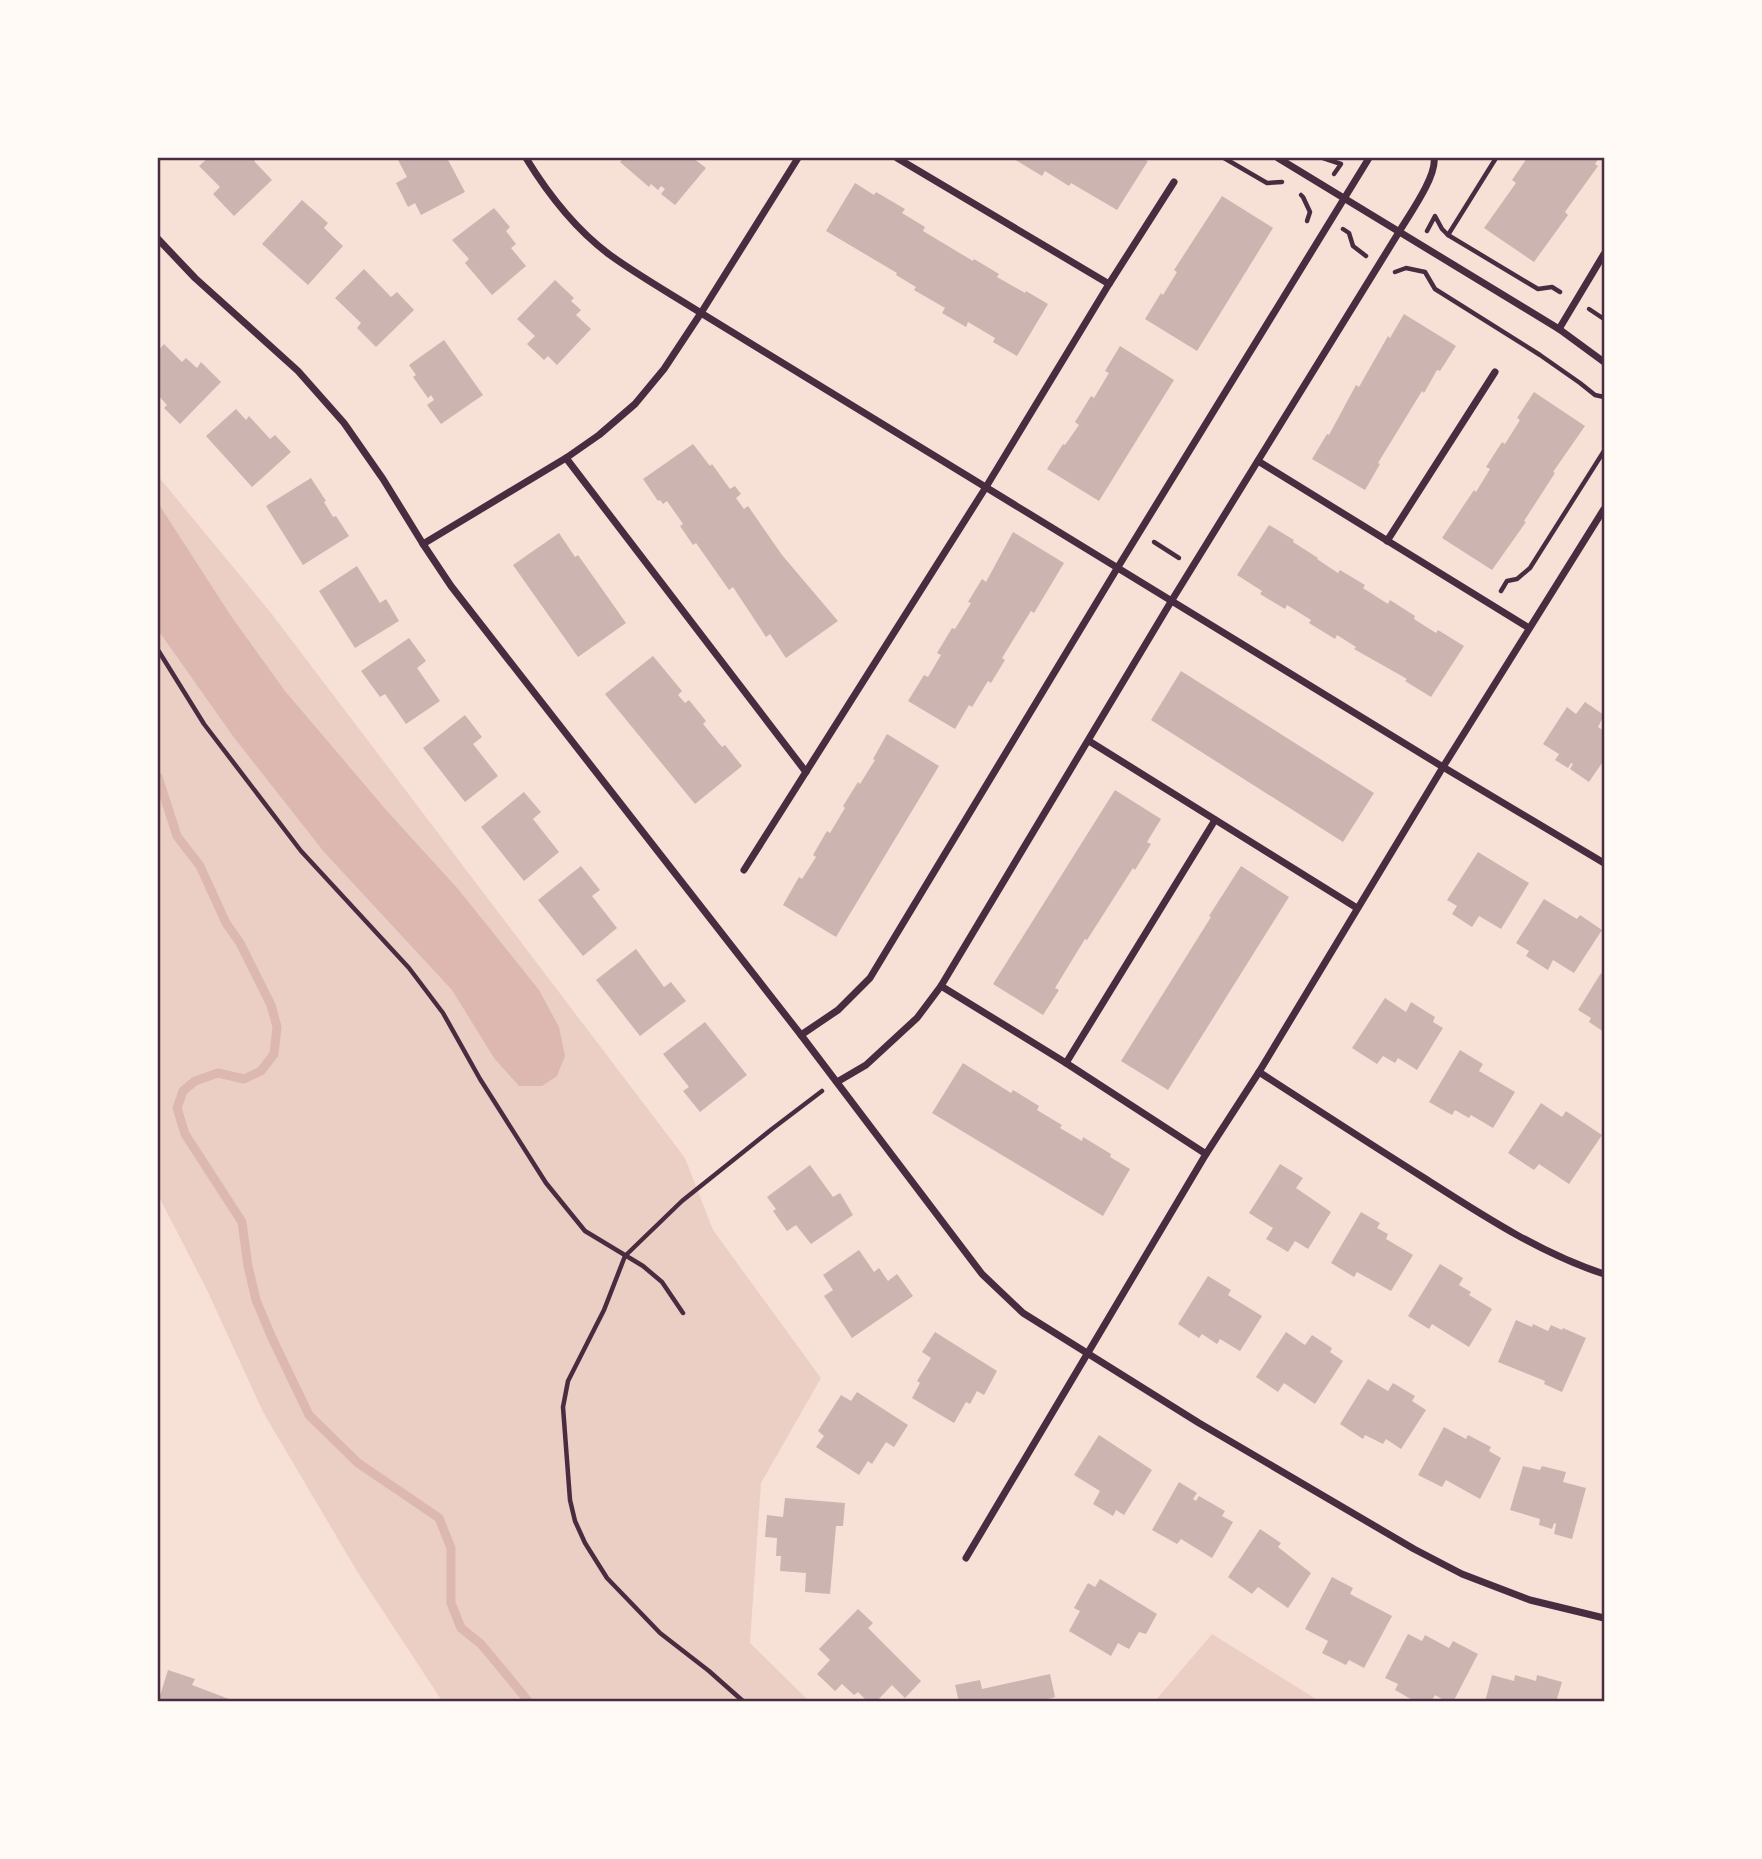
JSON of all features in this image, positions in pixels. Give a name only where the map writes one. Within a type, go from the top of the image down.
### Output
[{"type":"street","points":[[526,158],[541,183],[571,220],[609,254],[1443,767],[1605,863]]},
{"type":"street","points":[[423,544],[566,458],[599,435],[635,404],[664,369],[798,158]]},
{"type":"street","points":[[897,158],[1109,284]]},
{"type":"street","points":[[1278,158],[1559,329],[1605,362]]},
{"type":"street","points":[[801,1035],[838,1010],[870,978],[1368,158]]},
{"type":"street","points":[[837,1082],[866,1065],[917,1018],[941,986],[1172,600],[1399,232],[1426,186],[1435,163],[1434,158]]},
{"type":"street","points":[[744,870],[986,487],[1174,182]]},
{"type":"street","points":[[158,239],[195,278],[298,372],[344,423],[451,586],[801,1035],[982,1273],[1023,1313],[1199,1423],[1414,1549],[1462,1574],[1530,1600],[1605,1618]]},
{"type":"street","points":[[1559,329],[1605,254]]},
{"type":"street","points":[[1387,541],[1495,372]]},
{"type":"street","points":[[566,458],[806,772]]},
{"type":"street","points":[[1258,461],[1529,628]]},
{"type":"street","points":[[966,1558],[1206,1154],[1605,509]]},
{"type":"street","points":[[1088,741],[1357,908]]},
{"type":"street","points":[[1066,1063],[1214,820]]},
{"type":"street","points":[[941,986],[1206,1154]]},
{"type":"street","points":[[1259,1072],[1466,1205],[1577,1266],[1605,1275]]},
{"type":"path","points":[[1448,235],[1496,158]]},
{"type":"path","points":[[1406,268],[1435,216],[1441,229],[1448,235],[1538,289],[1552,287],[1605,319]]},
{"type":"path","points":[[1492,606],[1507,581],[1517,579],[1530,568],[1605,451]]},
{"type":"path","points":[[158,650],[204,724],[302,850],[409,968],[443,1013],[480,1079],[547,1183],[585,1231],[643,1266],[662,1282],[683,1313]]},
{"type":"path","points":[[744,1702],[660,1633],[607,1578],[585,1544],[570,1500],[563,1407],[568,1381],[604,1310],[625,1256],[692,1193],[815,1095],[837,1082]]},
{"type":"shaded area","points":[[158,476],[271,613],[685,1158],[713,1230],[821,1378],[761,1483],[750,1643],[809,1701],[442,1701],[358,1573],[263,1412],[207,1290],[158,1195]]},
{"type":"shaded area","points":[[158,503],[231,616],[285,691],[387,811],[458,889],[539,990],[559,1027],[565,1056],[557,1076],[542,1086],[519,1086],[494,1058],[452,990],[324,852],[235,739],[158,630]]},
{"type":"shaded area","points":[[1212,1634],[1319,1701],[1155,1701]]},
{"type":"building","points":[[208,158],[258,158],[254,161],[272,180],[234,216],[213,194],[220,187],[199,166]]},
{"type":"building","points":[[397,158],[447,158],[465,192],[421,215],[415,203],[408,207],[396,183],[407,177]]},
{"type":"building","points":[[624,158],[693,158],[706,168],[675,205],[661,194],[665,189],[661,186],[658,190],[651,184],[649,187],[620,162]]},
{"type":"building","points":[[1142,158],[1148,161],[1117,210],[1045,171],[1042,176],[1014,159]]},
{"type":"building","points":[[1527,158],[1599,158],[1595,164],[1598,166],[1565,212],[1568,215],[1534,262],[1484,228],[1516,183],[1512,180]]},
{"type":"building","points":[[855,183],[905,209],[902,213],[925,227],[923,231],[999,274],[997,277],[1048,304],[1017,356],[993,342],[995,338],[968,322],[966,327],[942,313],[945,308],[914,290],[916,287],[896,275],[897,273],[826,231]]},
{"type":"building","points":[[1222,196],[1273,228],[1197,351],[1145,319],[1161,293],[1163,295],[1177,272],[1174,270]]},
{"type":"building","points":[[302,200],[328,223],[324,228],[343,246],[308,285],[262,244]]},
{"type":"building","points":[[494,208],[510,227],[506,231],[516,244],[511,248],[526,266],[492,295],[465,263],[469,259],[452,240]]},
{"type":"building","points":[[364,269],[391,297],[397,292],[414,310],[376,347],[357,328],[361,323],[335,298]]},
{"type":"building","points":[[555,280],[574,298],[571,301],[581,310],[576,315],[591,329],[557,365],[548,356],[544,360],[527,344],[535,336],[517,319]]},
{"type":"building","points":[[1404,314],[1456,346],[1440,371],[1437,370],[1424,393],[1422,391],[1378,463],[1380,464],[1365,490],[1312,459],[1327,434],[1329,435],[1356,385],[1359,387]]},
{"type":"building","points":[[444,340],[483,395],[441,424],[427,405],[434,400],[431,395],[428,398],[413,377],[416,375],[409,365]]},
{"type":"building","points":[[164,344],[182,362],[186,358],[197,368],[201,362],[221,382],[180,424],[164,408],[167,405],[158,395],[158,351]]},
{"type":"building","points":[[1120,346],[1174,380],[1099,501],[1047,469],[1079,425],[1075,422],[1109,373],[1105,371]]},
{"type":"building","points":[[1534,392],[1585,426],[1553,472],[1555,473],[1524,521],[1526,522],[1492,570],[1442,538],[1474,490],[1476,492],[1490,469],[1486,467],[1502,442],[1505,444],[1520,420],[1517,418]]},
{"type":"building","points":[[236,409],[246,420],[249,416],[270,439],[275,435],[291,452],[252,487],[206,436]]},
{"type":"building","points":[[693,444],[730,489],[735,486],[741,494],[736,498],[744,509],[748,506],[782,555],[838,621],[786,658],[770,634],[766,637],[733,587],[729,590],[696,543],[693,545],[667,501],[663,504],[658,501],[643,479]]},
{"type":"building","points":[[311,478],[333,517],[336,516],[349,536],[303,565],[266,506]]},
{"type":"building","points":[[1269,525],[1338,573],[1340,570],[1365,585],[1363,588],[1388,604],[1390,600],[1436,633],[1438,630],[1464,646],[1431,697],[1405,681],[1407,679],[1354,649],[1356,647],[1337,635],[1335,639],[1287,605],[1285,609],[1260,594],[1262,591],[1237,575]]},
{"type":"building","points":[[1013,532],[1064,563],[1034,613],[1031,611],[1002,658],[1005,660],[991,683],[988,681],[972,707],[969,705],[955,729],[908,701],[924,675],[928,677],[941,655],[937,653],[971,603],[968,602],[982,579],[986,582]]},
{"type":"building","points":[[559,533],[575,557],[578,555],[626,623],[578,657],[513,565]]},
{"type":"building","points":[[357,566],[380,603],[386,599],[399,621],[355,648],[319,591]]},
{"type":"building","points":[[409,638],[426,661],[417,668],[440,701],[406,724],[385,694],[380,697],[361,671]]},
{"type":"building","points":[[653,656],[682,691],[678,695],[685,703],[689,700],[706,721],[703,724],[742,766],[695,804],[605,694]]},
{"type":"building","points":[[1181,671],[1374,793],[1343,842],[1151,720]]},
{"type":"building","points":[[1585,702],[1604,715],[1598,727],[1604,731],[1604,760],[1589,782],[1570,769],[1573,764],[1568,768],[1555,760],[1559,754],[1543,744],[1567,707],[1576,714]]},
{"type":"building","points":[[465,715],[482,737],[473,744],[498,776],[465,802],[423,748]]},
{"type":"building","points":[[887,734],[939,766],[836,937],[783,905],[799,877],[802,879],[816,857],[813,855],[827,831],[830,833],[858,782],[860,784],[875,760],[873,759]]},
{"type":"building","points":[[1115,790],[1161,819],[1147,842],[1151,844],[1087,940],[1085,939],[1055,988],[1059,990],[1043,1015],[993,984]]},
{"type":"building","points":[[524,792],[541,812],[533,819],[559,852],[524,881],[481,827]]},
{"type":"building","points":[[1478,852],[1529,883],[1501,929],[1479,916],[1472,927],[1452,914],[1457,906],[1447,900]]},
{"type":"building","points":[[581,866],[600,890],[592,896],[617,928],[583,956],[538,900]]},
{"type":"building","points":[[1241,866],[1289,897],[1168,1090],[1121,1061]]},
{"type":"building","points":[[1544,899],[1577,919],[1580,915],[1602,930],[1574,973],[1553,960],[1548,970],[1526,956],[1529,951],[1516,943]]},
{"type":"building","points":[[636,949],[664,987],[671,982],[686,1001],[640,1036],[596,980]]},
{"type":"building","points":[[1601,973],[1604,976],[1604,1032],[1589,1022],[1591,1018],[1578,1010]]},
{"type":"building","points":[[1385,998],[1406,1012],[1411,1002],[1435,1017],[1433,1022],[1443,1028],[1417,1070],[1398,1058],[1395,1063],[1383,1056],[1377,1064],[1352,1048]]},
{"type":"building","points":[[705,1022],[747,1075],[700,1112],[683,1091],[689,1087],[663,1054]]},
{"type":"building","points":[[1460,1050],[1483,1064],[1479,1071],[1515,1092],[1493,1128],[1471,1115],[1469,1118],[1455,1110],[1452,1115],[1429,1102]]},
{"type":"building","points":[[963,1063],[1011,1093],[1013,1090],[1039,1106],[1037,1110],[1062,1125],[1060,1128],[1082,1141],[1083,1137],[1130,1169],[1103,1216],[932,1113]]},
{"type":"building","points":[[1541,1103],[1562,1117],[1566,1111],[1602,1135],[1569,1184],[1539,1164],[1534,1170],[1508,1153]]},
{"type":"building","points":[[1280,1164],[1303,1178],[1296,1188],[1331,1212],[1308,1249],[1295,1241],[1288,1252],[1266,1239],[1273,1228],[1249,1213]]},
{"type":"building","points":[[810,1165],[833,1197],[840,1193],[853,1215],[811,1244],[796,1225],[787,1231],[767,1197]]},
{"type":"building","points":[[1361,1212],[1380,1223],[1377,1228],[1388,1234],[1386,1239],[1413,1255],[1391,1291],[1357,1272],[1354,1277],[1331,1263]]},
{"type":"building","points":[[859,1250],[874,1272],[879,1268],[888,1281],[897,1274],[913,1296],[852,1338],[824,1296],[833,1290],[823,1275]]},
{"type":"building","points":[[1440,1264],[1463,1278],[1459,1285],[1471,1292],[1469,1295],[1492,1309],[1469,1347],[1432,1324],[1429,1329],[1408,1316]]},
{"type":"building","points":[[1208,1276],[1231,1290],[1228,1295],[1262,1316],[1240,1351],[1220,1339],[1217,1344],[1202,1334],[1199,1338],[1178,1324]]},
{"type":"building","points":[[1516,1320],[1548,1331],[1551,1325],[1562,1330],[1563,1328],[1586,1338],[1562,1392],[1544,1384],[1545,1381],[1498,1362]]},
{"type":"building","points":[[935,1332],[997,1371],[984,1395],[977,1391],[970,1404],[966,1402],[954,1423],[912,1398],[920,1383],[917,1381],[931,1358],[922,1352]]},
{"type":"building","points":[[1286,1332],[1305,1345],[1312,1335],[1332,1348],[1330,1352],[1343,1361],[1315,1404],[1284,1383],[1278,1392],[1256,1377]]},
{"type":"building","points":[[1368,1379],[1388,1391],[1393,1383],[1415,1396],[1412,1401],[1426,1410],[1401,1449],[1386,1439],[1383,1444],[1365,1435],[1363,1439],[1340,1424]]},
{"type":"building","points":[[857,1392],[908,1425],[894,1447],[886,1442],[872,1464],[868,1461],[859,1475],[816,1447],[824,1436],[818,1431],[841,1395],[851,1401]]},
{"type":"building","points":[[1444,1427],[1466,1439],[1468,1435],[1491,1447],[1489,1451],[1501,1458],[1480,1499],[1446,1480],[1442,1487],[1418,1475]]},
{"type":"building","points":[[1099,1435],[1152,1470],[1124,1515],[1116,1510],[1113,1516],[1093,1504],[1100,1491],[1074,1475]]},
{"type":"building","points":[[1523,1466],[1540,1470],[1542,1466],[1566,1472],[1563,1482],[1586,1488],[1572,1539],[1554,1534],[1554,1523],[1552,1529],[1539,1525],[1540,1519],[1510,1510]]},
{"type":"building","points":[[1179,1482],[1197,1493],[1193,1499],[1196,1501],[1199,1496],[1225,1511],[1222,1516],[1233,1522],[1212,1558],[1181,1539],[1177,1544],[1152,1530]]},
{"type":"building","points":[[785,1498],[845,1503],[843,1526],[836,1526],[830,1594],[805,1592],[806,1573],[780,1571],[781,1556],[776,1556],[777,1538],[765,1537],[767,1515],[783,1517]]},
{"type":"building","points":[[1260,1529],[1281,1543],[1278,1547],[1311,1573],[1288,1608],[1258,1587],[1252,1594],[1228,1577]]},
{"type":"building","points":[[1332,1577],[1353,1588],[1350,1594],[1392,1616],[1364,1668],[1349,1660],[1346,1665],[1322,1653],[1328,1641],[1305,1629]]},
{"type":"building","points":[[1100,1579],[1157,1614],[1146,1634],[1139,1632],[1129,1649],[1118,1643],[1111,1656],[1069,1631],[1080,1611],[1074,1608],[1088,1583],[1095,1587]]},
{"type":"building","points":[[858,1609],[873,1623],[868,1628],[921,1681],[905,1698],[892,1685],[876,1702],[868,1702],[858,1692],[854,1695],[842,1684],[835,1691],[817,1674],[830,1660],[819,1649]]},
{"type":"building","points":[[1408,1634],[1422,1641],[1425,1635],[1449,1648],[1453,1641],[1478,1654],[1453,1702],[1447,1702],[1435,1695],[1431,1702],[1416,1702],[1395,1690],[1398,1684],[1385,1678]]},
{"type":"building","points":[[168,1670],[195,1679],[192,1685],[237,1702],[158,1702]]},
{"type":"building","points":[[1050,1674],[1055,1697],[1037,1702],[959,1702],[955,1685],[980,1680],[982,1689]]},
{"type":"building","points":[[1492,1675],[1514,1681],[1515,1675],[1536,1681],[1537,1675],[1562,1682],[1556,1702],[1485,1702]]},
{"type":"waterway","points":[[158,777],[177,836],[200,866],[226,923],[240,943],[271,1005],[277,1027],[274,1054],[261,1071],[244,1079],[218,1073],[195,1081],[183,1091],[177,1108],[185,1134],[242,1222],[256,1300],[309,1415],[358,1463],[439,1518],[451,1548],[451,1603],[461,1628],[481,1644],[529,1702]]}]
